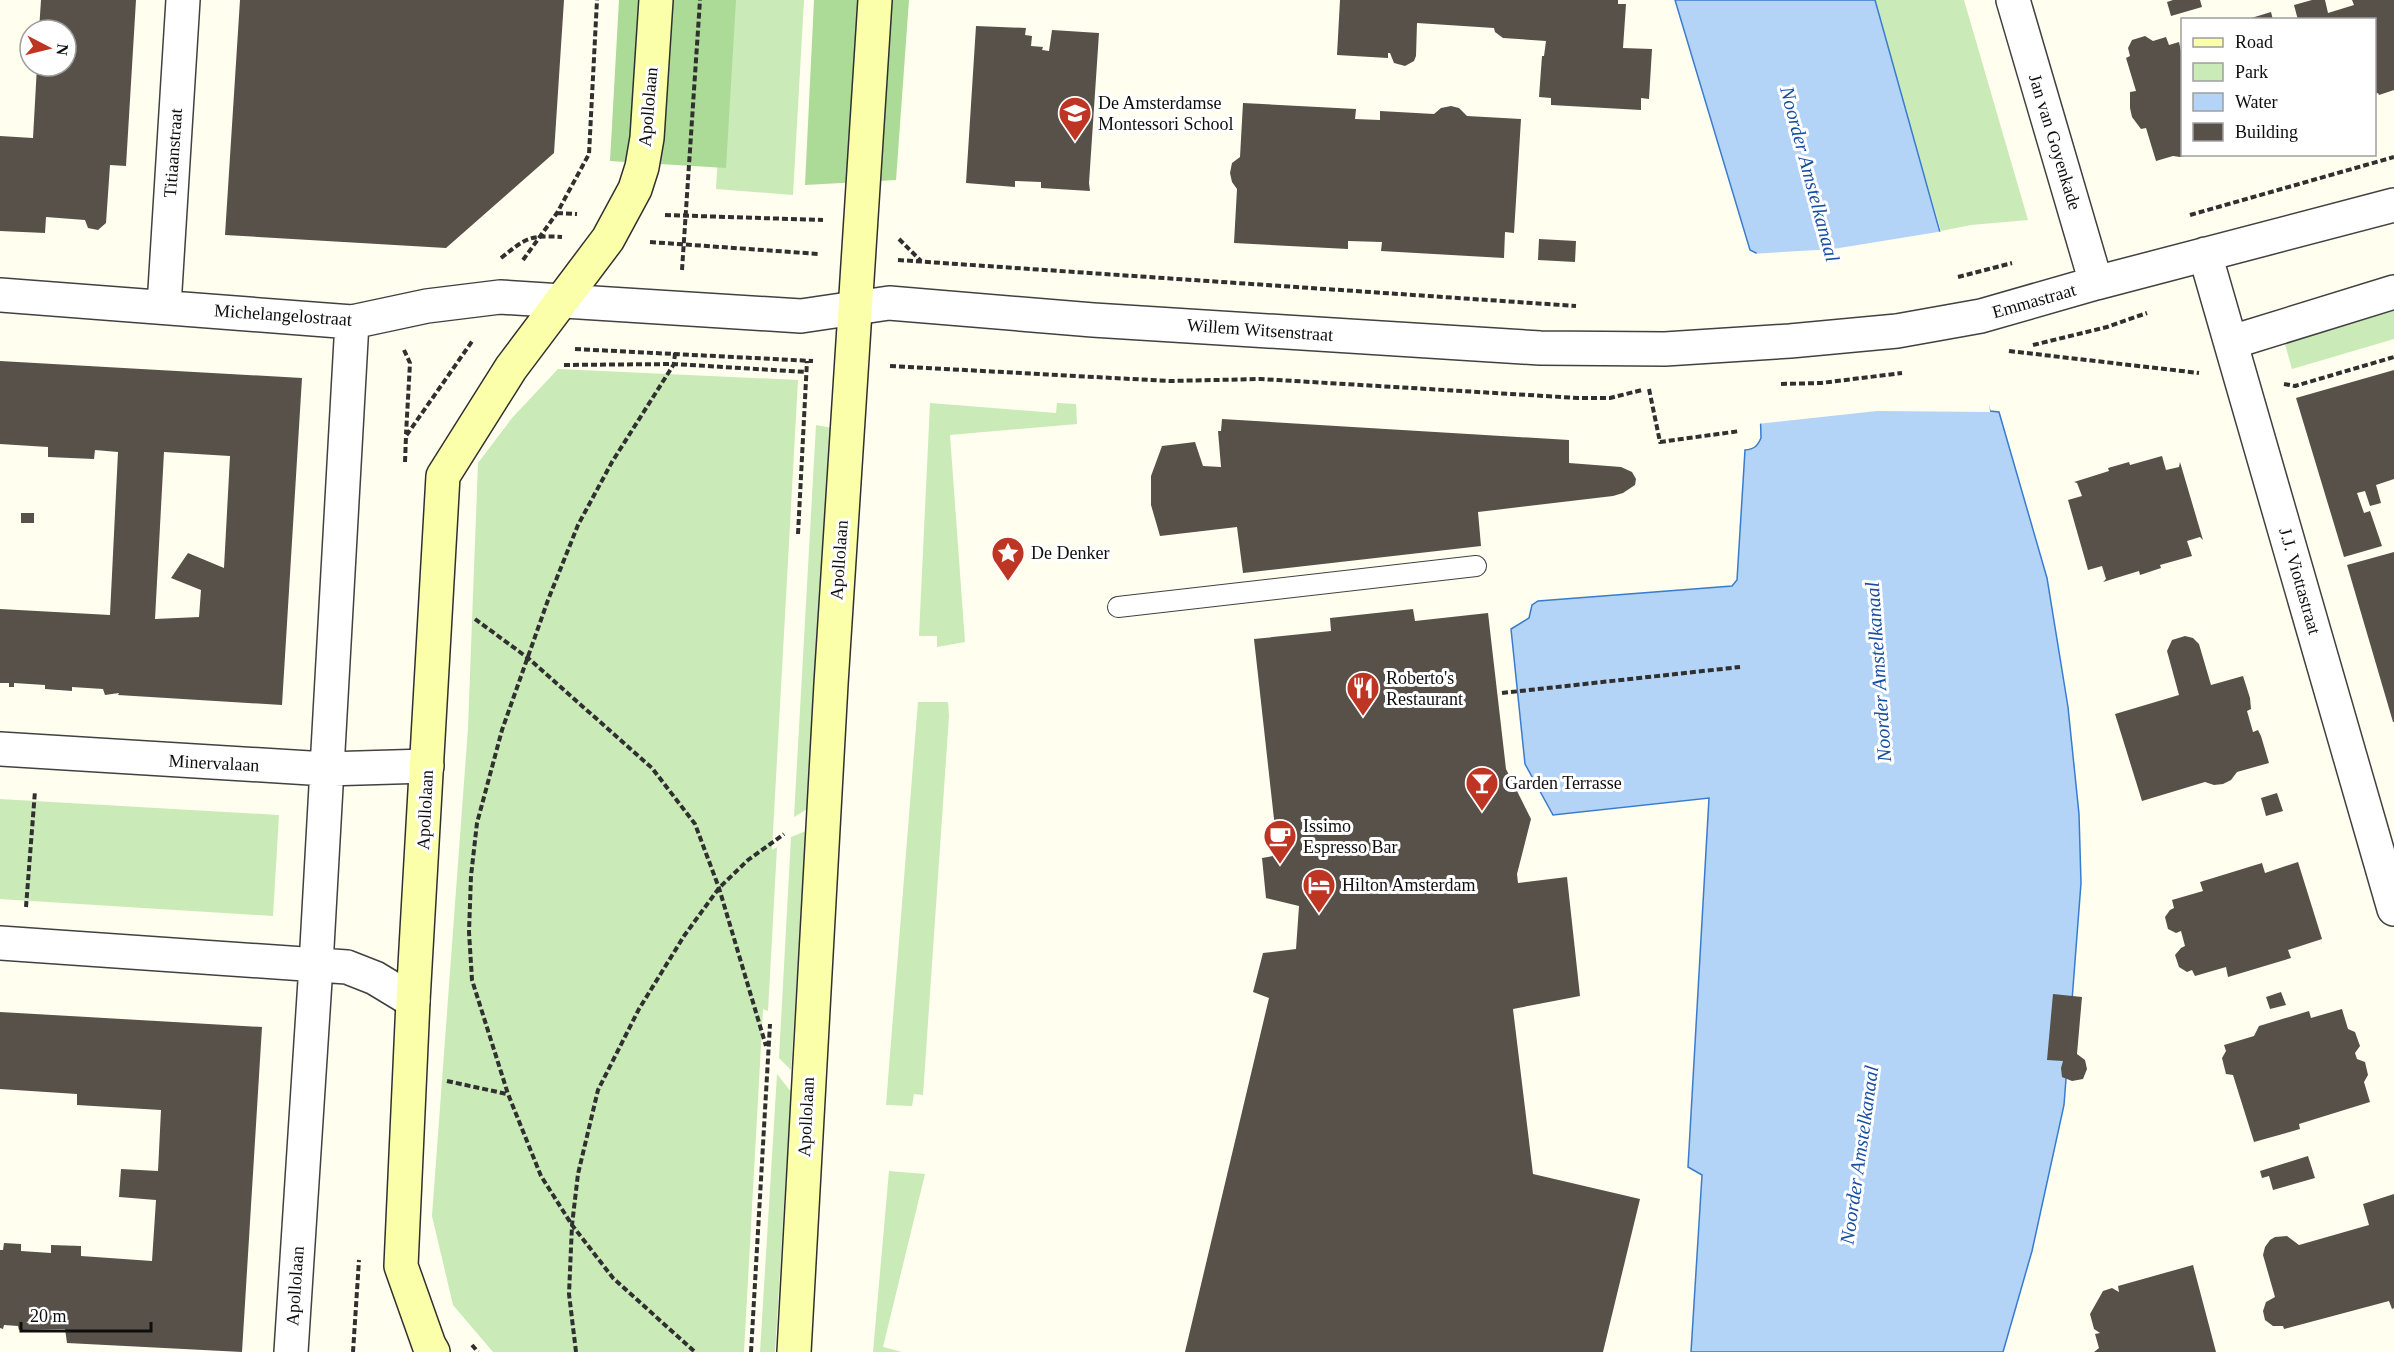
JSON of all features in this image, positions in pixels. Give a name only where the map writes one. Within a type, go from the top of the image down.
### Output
[{"type":"street","name":"Titiaanstraat","points":[[164,306],[183,0]]},
{"type":"street","name":"Apollolaan","points":[[433,1352],[401,1266],[413,1001],[443,476],[511,368],[565,299],[608,239],[621,216],[642,167],[647,138],[656,0]]},
{"type":"street","name":"Apollolaan","points":[[794,1352],[807,1090],[875,0]]},
{"type":"street","name":"Jan van Goyenkade","points":[[2013,0],[2096,283]]},
{"type":"street","name":"Emmastraat","points":[[1665,349],[1897,331],[1981,316],[2096,283],[2394,205]]},
{"type":"street","name":"J.J. Viottastraat","points":[[2205,254],[2394,909]]},
{"type":"street","points":[[2232,342],[2394,292]]},
{"type":"street","name":"Michelangelostraat","points":[[0,295],[352,322],[427,306],[500,297],[565,299]]},
{"type":"street","points":[[565,299],[648,308],[801,316],[856,307]]},
{"type":"street","name":"Willem Witsenstraat","points":[[856,307],[890,303],[921,304],[1093,320],[1505,345],[1665,349]]},
{"type":"street","name":"Apollolaan","points":[[291,1352],[316,965],[352,322]]},
{"type":"street","name":"Minervalaan","points":[[0,749],[326,769],[428,766]]},
{"type":"street","points":[[12,944],[347,968],[375,978],[413,1001]]},
{"type":"lane","points":[[1118,607],[1476,566]]},
{"type":"path","points":[[686,214],[700,0]]},
{"type":"path","points":[[557,213],[621,216],[686,214],[829,220]]},
{"type":"path","points":[[895,235],[922,262]]},
{"type":"path","points":[[400,341],[410,363],[406,436]]},
{"type":"path","points":[[556,365],[674,364],[806,372],[807,361]]},
{"type":"path","points":[[674,364],[612,462],[578,525],[502,730],[477,823],[471,876],[469,932],[472,981],[508,1094],[541,1176],[572,1225],[613,1278],[695,1352]]},
{"type":"path","points":[[887,366],[1169,381],[1261,379],[1578,398],[1610,398],[1658,388]]},
{"type":"path","points":[[1649,389],[1660,442],[1740,430]]},
{"type":"path","points":[[469,614],[528,658],[652,768],[695,824],[718,888],[768,1051],[807,1090]]},
{"type":"path","points":[[1502,693],[1740,667]]},
{"type":"path","points":[[12,944],[38,752]]},
{"type":"path","points":[[576,1352],[569,1294],[572,1225],[578,1174],[598,1090],[639,1009],[684,936],[718,888],[748,860],[783,834],[824,813]]},
{"type":"path","points":[[446,1080],[508,1094]]},
{"type":"green space","points":[[619,0],[736,0],[726,168],[610,161]]},
{"type":"green space","points":[[727,0],[804,0],[793,195],[716,189]]},
{"type":"green space","points":[[814,0],[909,0],[896,180],[805,185]]},
{"type":"green space","points":[[1873,0],[1964,0],[2028,220],[1971,225],[1941,231]]},
{"type":"green space","points":[[2394,304],[2394,339],[2292,369],[2283,337]]},
{"type":"green space","points":[[558,369],[798,380],[772,850],[777,847],[768,1011],[763,1009],[744,1352],[493,1352],[453,1305],[432,1216],[468,728],[478,463],[512,418]]},
{"type":"green space","points":[[930,403],[1056,413],[1057,403],[1076,404],[1077,424],[950,435],[965,642],[937,647],[937,636],[919,636]]},
{"type":"green space","points":[[816,425],[832,428],[809,808],[794,817]]},
{"type":"green space","points":[[918,702],[948,702],[949,716],[923,1095],[914,1094],[912,1106],[886,1105]]},
{"type":"green space","points":[[0,799],[279,815],[273,916],[0,899]]},
{"type":"green space","points":[[806,831],[791,1070],[779,1058],[791,837]]},
{"type":"green space","points":[[777,1074],[791,1092],[775,1352],[760,1352]]},
{"type":"green space","points":[[889,1171],[925,1174],[883,1347],[902,1352],[873,1352]]},
{"type":"water","name":"Noorder Amstelkanaal","points":[[1675,0],[1875,0],[1990,411],[1999,412],[2047,578],[2068,707],[2079,814],[2081,883],[2064,1105],[2032,1251],[2003,1352],[1691,1352],[1702,1175],[1688,1167],[1709,798],[1553,815],[1525,764],[1511,629],[1529,618],[1532,605],[1538,601],[1732,586],[1737,580],[1745,450],[1755,447],[1761,438],[1756,253],[1750,250]]},
{"type":"pier","points":[[1944,231],[1989,397],[1990,412],[1877,411],[1757,424],[1753,255],[1751,254],[1833,249]]},
{"type":"building","points":[[41,0],[136,0],[126,166],[110,165],[106,223],[98,230],[88,228],[85,220],[46,217],[45,233],[0,231],[0,136],[33,138],[36,78],[78,78],[78,18],[40,18]]},
{"type":"building","points":[[240,0],[564,0],[554,153],[446,248],[225,235]]},
{"type":"building","points":[[1340,0],[1618,0],[1618,4],[1626,4],[1623,48],[1652,49],[1649,99],[1641,98],[1641,110],[1551,105],[1551,98],[1539,97],[1542,56],[1544,56],[1546,41],[1503,38],[1495,32],[1494,28],[1417,23],[1416,56],[1414,61],[1405,66],[1394,63],[1390,53],[1388,53],[1388,58],[1337,55]]},
{"type":"building","points":[[2200,0],[2202,7],[2171,16],[2167,2]]},
{"type":"building","points":[[2312,0],[2325,0],[2328,13],[2354,5],[2352,0],[2394,0],[2394,90],[2379,95],[2376,94],[2376,18],[2297,18],[2294,5]]},
{"type":"building","points":[[2271,12],[2272,18],[2251,18]]},
{"type":"building","points":[[976,26],[1026,28],[1025,35],[1032,36],[1031,46],[1043,47],[1042,50],[1049,51],[1052,30],[1099,33],[1090,191],[1041,188],[1041,182],[1015,181],[1015,187],[966,183]]},
{"type":"building","points":[[2145,36],[2153,41],[2166,37],[2169,45],[2179,42],[2181,51],[2181,156],[2184,156],[2180,157],[2173,156],[2156,161],[2146,128],[2141,129],[2132,117],[2130,92],[2136,91],[2126,58],[2130,56],[2128,48],[2132,40]]},
{"type":"building","points":[[1243,103],[1356,109],[1355,119],[1380,120],[1380,111],[1434,114],[1441,108],[1451,106],[1459,108],[1467,116],[1521,119],[1514,233],[1505,232],[1504,258],[1381,251],[1382,242],[1348,241],[1348,249],[1234,243],[1237,189],[1230,173],[1232,163],[1240,157]]},
{"type":"building","points":[[1539,239],[1576,241],[1575,262],[1538,260]]},
{"type":"building","points":[[0,361],[302,378],[282,705],[118,695],[119,693],[105,695],[103,689],[72,687],[72,691],[45,689],[45,685],[14,683],[14,687],[9,687],[9,683],[0,683],[0,609],[110,615],[118,452],[95,450],[94,459],[48,457],[48,447],[0,444]],"holes":[[[164,452],[230,456],[224,568],[188,553],[171,578],[201,590],[199,617],[155,619]]]},
{"type":"building","points":[[2394,370],[2394,479],[2376,485],[2381,503],[2370,506],[2365,491],[2357,493],[2364,513],[2370,511],[2382,546],[2344,557],[2296,398]]},
{"type":"building","points":[[1222,419],[1569,440],[1569,463],[1621,467],[1632,472],[1636,479],[1635,485],[1613,496],[1478,512],[1481,546],[1243,573],[1237,527],[1160,536],[1151,505],[1151,476],[1162,446],[1195,442],[1203,466],[1221,467],[1218,431],[1221,431]]},
{"type":"building","points":[[2162,456],[2166,470],[2179,467],[2180,462],[2203,540],[2200,537],[2187,541],[2192,556],[2160,565],[2161,568],[2140,575],[2139,571],[2103,582],[2106,579],[2102,566],[2088,570],[2068,500],[2082,496],[2077,483],[2074,482],[2109,471],[2108,468],[2129,462],[2130,465]]},
{"type":"building","points":[[21,513],[34,513],[34,523],[21,523]]},
{"type":"building","points":[[2394,552],[2394,722],[2393,722],[2347,565]]},
{"type":"building","points":[[1413,609],[1415,621],[1488,613],[1506,769],[1531,819],[1517,874],[1518,883],[1567,877],[1580,996],[1513,1009],[1533,1174],[1640,1199],[1603,1352],[1185,1352],[1269,998],[1253,992],[1263,953],[1296,949],[1299,906],[1266,898],[1262,858],[1278,855],[1254,639],[1331,631],[1330,618]]},
{"type":"building","points":[[2185,636],[2193,638],[2199,644],[2211,685],[2243,676],[2250,698],[2251,709],[2247,711],[2253,732],[2258,730],[2269,763],[2237,772],[2231,780],[2223,784],[2214,785],[2205,782],[2142,801],[2115,714],[2179,695],[2167,651],[2172,640]]},
{"type":"building","points":[[2277,793],[2283,811],[2266,816],[2261,798]]},
{"type":"building","points":[[2298,862],[2322,939],[2288,950],[2291,958],[2228,977],[2226,967],[2195,976],[2192,970],[2187,972],[2179,967],[2175,955],[2185,946],[2181,931],[2176,933],[2168,929],[2165,917],[2174,908],[2172,900],[2203,891],[2200,882],[2262,863],[2265,873]]},
{"type":"building","points":[[2281,992],[2286,1005],[2270,1009],[2266,997]]},
{"type":"building","points":[[2053,994],[2082,997],[2077,1054],[2085,1060],[2087,1069],[2083,1079],[2072,1081],[2062,1077],[2063,1061],[2047,1060]]},
{"type":"building","points":[[2342,1009],[2348,1029],[2355,1032],[2360,1046],[2355,1053],[2357,1059],[2365,1062],[2368,1075],[2364,1082],[2370,1102],[2299,1124],[2300,1129],[2254,1142],[2233,1075],[2226,1074],[2222,1058],[2226,1051],[2224,1045],[2254,1036],[2259,1026],[2309,1011],[2311,1018]]},
{"type":"building","points":[[0,1012],[262,1027],[242,1352],[67,1343],[65,1329],[19,1330],[18,1326],[4,1325],[3,1329],[0,1328],[0,1250],[3,1250],[4,1243],[21,1244],[21,1251],[51,1253],[51,1245],[81,1246],[81,1256],[152,1261],[156,1200],[119,1197],[121,1169],[158,1171],[161,1110],[77,1105],[77,1094],[0,1089]]},
{"type":"building","points":[[2308,1156],[2315,1178],[2273,1190],[2269,1176],[2262,1178],[2260,1171]]},
{"type":"building","points":[[2394,1194],[2394,1308],[2392,1309],[2389,1301],[2284,1329],[2283,1326],[2273,1326],[2265,1320],[2263,1311],[2266,1302],[2275,1297],[2263,1255],[2270,1240],[2287,1236],[2299,1245],[2369,1225],[2363,1204]]},
{"type":"building","points":[[2193,1265],[2216,1352],[2094,1352],[2099,1348],[2095,1334],[2100,1333],[2094,1329],[2090,1314],[2103,1291],[2112,1288],[2119,1292],[2118,1286]]},
{"type":"place","name":"De Amsterdamse Montessori School","points":[[1075,142]]},
{"type":"place","name":"De Denker","points":[[1008,582]]},
{"type":"place","name":"Roberto's Restaurant","points":[[1363,717]]},
{"type":"place","name":"Garden Terrasse","points":[[1482,812]]},
{"type":"place","name":"Issimo Espresso Bar","points":[[1280,865]]},
{"type":"place","name":"Hilton Amsterdam","points":[[1319,914]]}]
